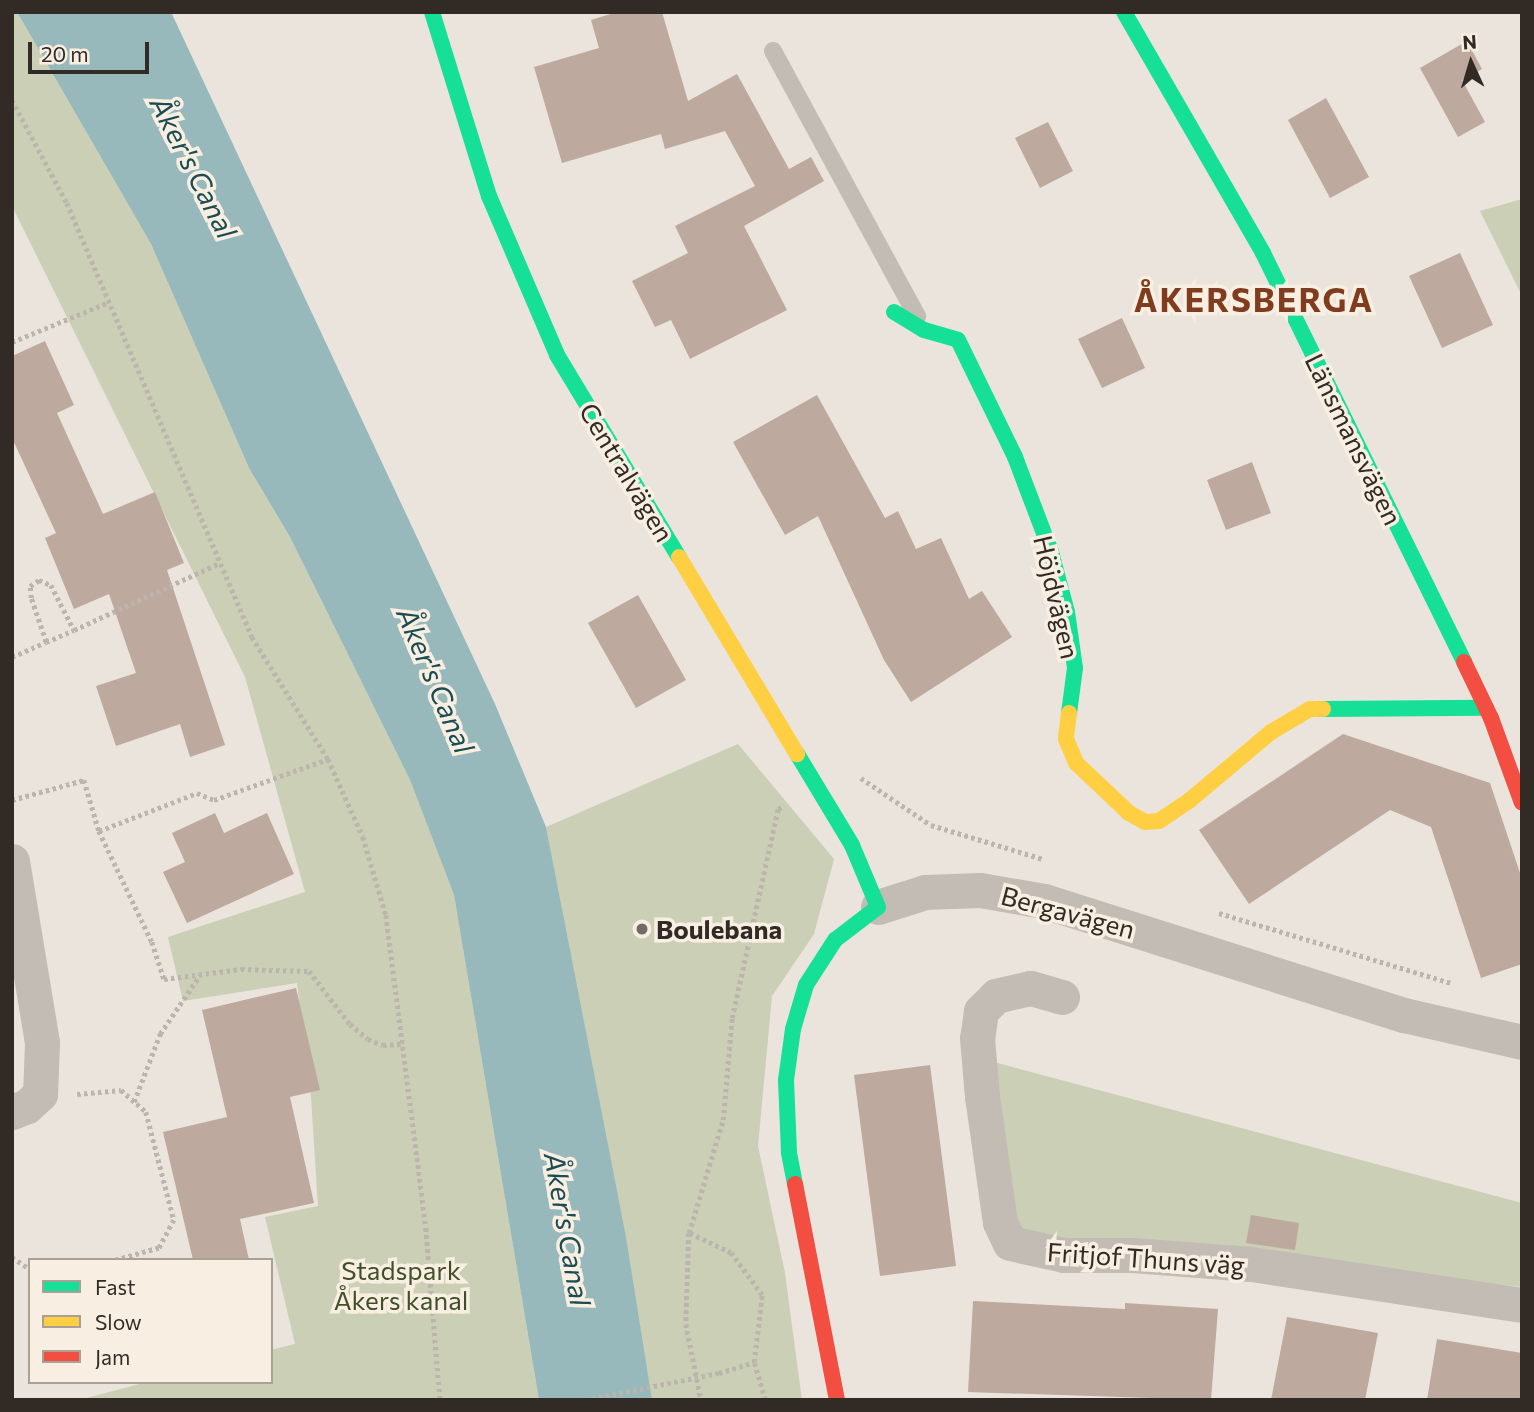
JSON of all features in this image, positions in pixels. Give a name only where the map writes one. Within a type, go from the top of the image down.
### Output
[{"type":"street","name":"Centralvägen","points":[[432,12],[489,195],[557,355],[852,845],[878,907]]},
{"type":"street","name":"Länsmansvägen","points":[[1124,12],[1263,253],[1486,708],[1522,803]]},
{"type":"street","name":"Höjdvägen","points":[[894,312],[924,330],[958,340],[1015,457],[1051,552],[1067,612],[1075,668],[1066,739],[1076,763],[1129,813],[1145,822],[1159,821],[1190,800],[1271,732],[1310,709],[1486,708]]},
{"type":"street","points":[[12,861],[42,1042],[26,1103]]},
{"type":"street","name":"Bergavägen","points":[[837,1400],[789,1152],[786,1080],[793,1028],[806,985],[835,940],[878,907],[925,892],[979,890],[1044,901],[1404,1015],[1522,1042]]},
{"type":"street","name":"Fritjof Thuns väg","points":[[1062,997],[1030,988],[996,996],[981,1011],[977,1038],[982,1096],[1000,1222],[1010,1243],[1064,1255],[1133,1255],[1251,1264],[1522,1306]]},
{"type":"lane","points":[[773,51],[924,330]]},
{"type":"path","points":[[12,100],[67,203],[252,637],[328,759],[363,837],[386,915],[426,1228],[440,1400]]},
{"type":"path","points":[[12,342],[109,302]]},
{"type":"path","points":[[12,657],[220,563]]},
{"type":"path","points":[[46,642],[31,598],[30,586],[39,579],[51,585],[74,630]]},
{"type":"path","points":[[99,831],[197,793],[214,800],[328,759]]},
{"type":"path","points":[[701,1400],[686,1324],[689,1233],[723,1120],[732,1018],[778,809],[853,773],[931,825],[1049,861]]},
{"type":"path","points":[[12,800],[85,780],[99,831],[152,942],[164,979],[241,969],[309,971],[350,1024],[368,1039],[383,1045],[401,1044]]},
{"type":"path","points":[[1207,909],[1457,985]]},
{"type":"path","points":[[134,1102],[160,1034],[201,975]]},
{"type":"path","points":[[26,1103],[55,1096],[121,1090],[146,1112],[174,1220],[159,1248],[123,1258]]},
{"type":"path","points":[[689,1233],[731,1253],[762,1296],[754,1362],[765,1400]]},
{"type":"path","points":[[12,1257],[28,1268]]},
{"type":"path","points":[[585,1400],[719,1373],[754,1362]]},
{"type":"green space","name":"Stadspark Åkers kanal","points":[[12,12],[17,12],[151,244],[249,468],[290,537],[410,780],[454,895],[539,1400],[79,1400],[139,1384],[273,1384],[273,1350],[295,1344],[265,1217],[318,1206],[311,1098],[297,983],[183,1001],[168,937],[305,892],[245,677],[12,206]]},
{"type":"green space","points":[[1522,199],[1522,296],[1480,211]]},
{"type":"green space","points":[[738,744],[834,859],[814,934],[772,996],[758,1146],[785,1273],[802,1400],[651,1400],[546,827]]},
{"type":"green space","points":[[994,1062],[1522,1203],[1522,1287],[1025,1235],[1008,1205]]},
{"type":"water","name":"Åker's Canal","points":[[17,12],[171,12],[495,704],[546,827],[626,1237],[652,1400],[539,1400],[454,895],[410,780],[290,537],[249,468],[151,244]]},
{"type":"building","points":[[617,12],[662,12],[688,101],[737,74],[789,169],[811,157],[824,181],[744,226],[787,310],[690,359],[671,320],[655,327],[632,281],[688,253],[675,226],[755,186],[725,131],[665,149],[661,134],[562,163],[534,67],[599,48],[591,20]]},
{"type":"building","points":[[1467,41],[1482,69],[1462,80],[1485,122],[1458,137],[1420,68]]},
{"type":"building","points":[[1326,98],[1369,177],[1330,198],[1288,120]]},
{"type":"building","points":[[1048,122],[1073,171],[1040,188],[1015,138]]},
{"type":"building","points":[[1460,253],[1493,325],[1442,348],[1409,276]]},
{"type":"building","points":[[1122,318],[1145,368],[1102,388],[1078,339]]},
{"type":"building","points":[[45,341],[74,405],[57,413],[103,514],[155,492],[184,563],[167,570],[225,745],[190,757],[180,724],[116,746],[96,686],[136,673],[109,594],[74,609],[45,538],[56,533],[12,438],[12,356]]},
{"type":"building","points":[[817,395],[885,518],[898,511],[916,549],[941,538],[969,599],[982,591],[1012,637],[911,702],[884,660],[818,516],[785,535],[733,442]]},
{"type":"building","points":[[1252,462],[1271,513],[1226,530],[1207,480]]},
{"type":"building","points":[[638,595],[686,680],[636,708],[588,623]]},
{"type":"building","points":[[1343,734],[1490,783],[1522,879],[1522,964],[1481,978],[1431,827],[1390,810],[1249,904],[1199,830]]},
{"type":"building","points":[[215,813],[224,833],[267,813],[294,874],[187,923],[163,872],[185,862],[172,833]]},
{"type":"building","points":[[296,988],[320,1090],[290,1097],[314,1203],[240,1219],[249,1258],[193,1258],[163,1132],[227,1117],[202,1010]]},
{"type":"building","points":[[930,1065],[956,1266],[880,1276],[854,1075]]},
{"type":"building","points":[[1251,1215],[1299,1223],[1295,1250],[1246,1243]]},
{"type":"building","points":[[973,1301],[1125,1309],[1125,1303],[1218,1309],[1211,1400],[968,1392]]},
{"type":"building","points":[[1287,1317],[1378,1333],[1365,1400],[1271,1400]]},
{"type":"building","points":[[1437,1339],[1522,1353],[1522,1400],[1427,1400]]},
{"type":"traffic: fast","points":[[432,12],[489,196],[557,355],[679,557]]},
{"type":"traffic: fast","points":[[1124,12],[1263,253],[1464,662]]},
{"type":"traffic: fast","points":[[894,312],[924,330],[958,340],[1015,457],[1051,552],[1067,612],[1075,668],[1069,713]]},
{"type":"traffic: fast","points":[[1323,709],[1486,708]]},
{"type":"traffic: fast","points":[[795,1184],[789,1152],[786,1080],[793,1029],[806,985],[835,940],[878,907],[852,845],[797,754]]},
{"type":"traffic: slow","points":[[679,557],[797,754]]},
{"type":"traffic: slow","points":[[1069,713],[1066,739],[1076,763],[1129,813],[1145,822],[1159,821],[1190,800],[1271,732],[1310,709],[1323,709]]},
{"type":"traffic: jam","points":[[1464,662],[1491,718],[1522,803]]},
{"type":"traffic: jam","points":[[795,1184],[837,1400]]},
{"type":"place","name":"Boulebana","points":[[642,929]]},
{"type":"district","name":"ÅKERSBERGA","points":[[1254,299]]}]
